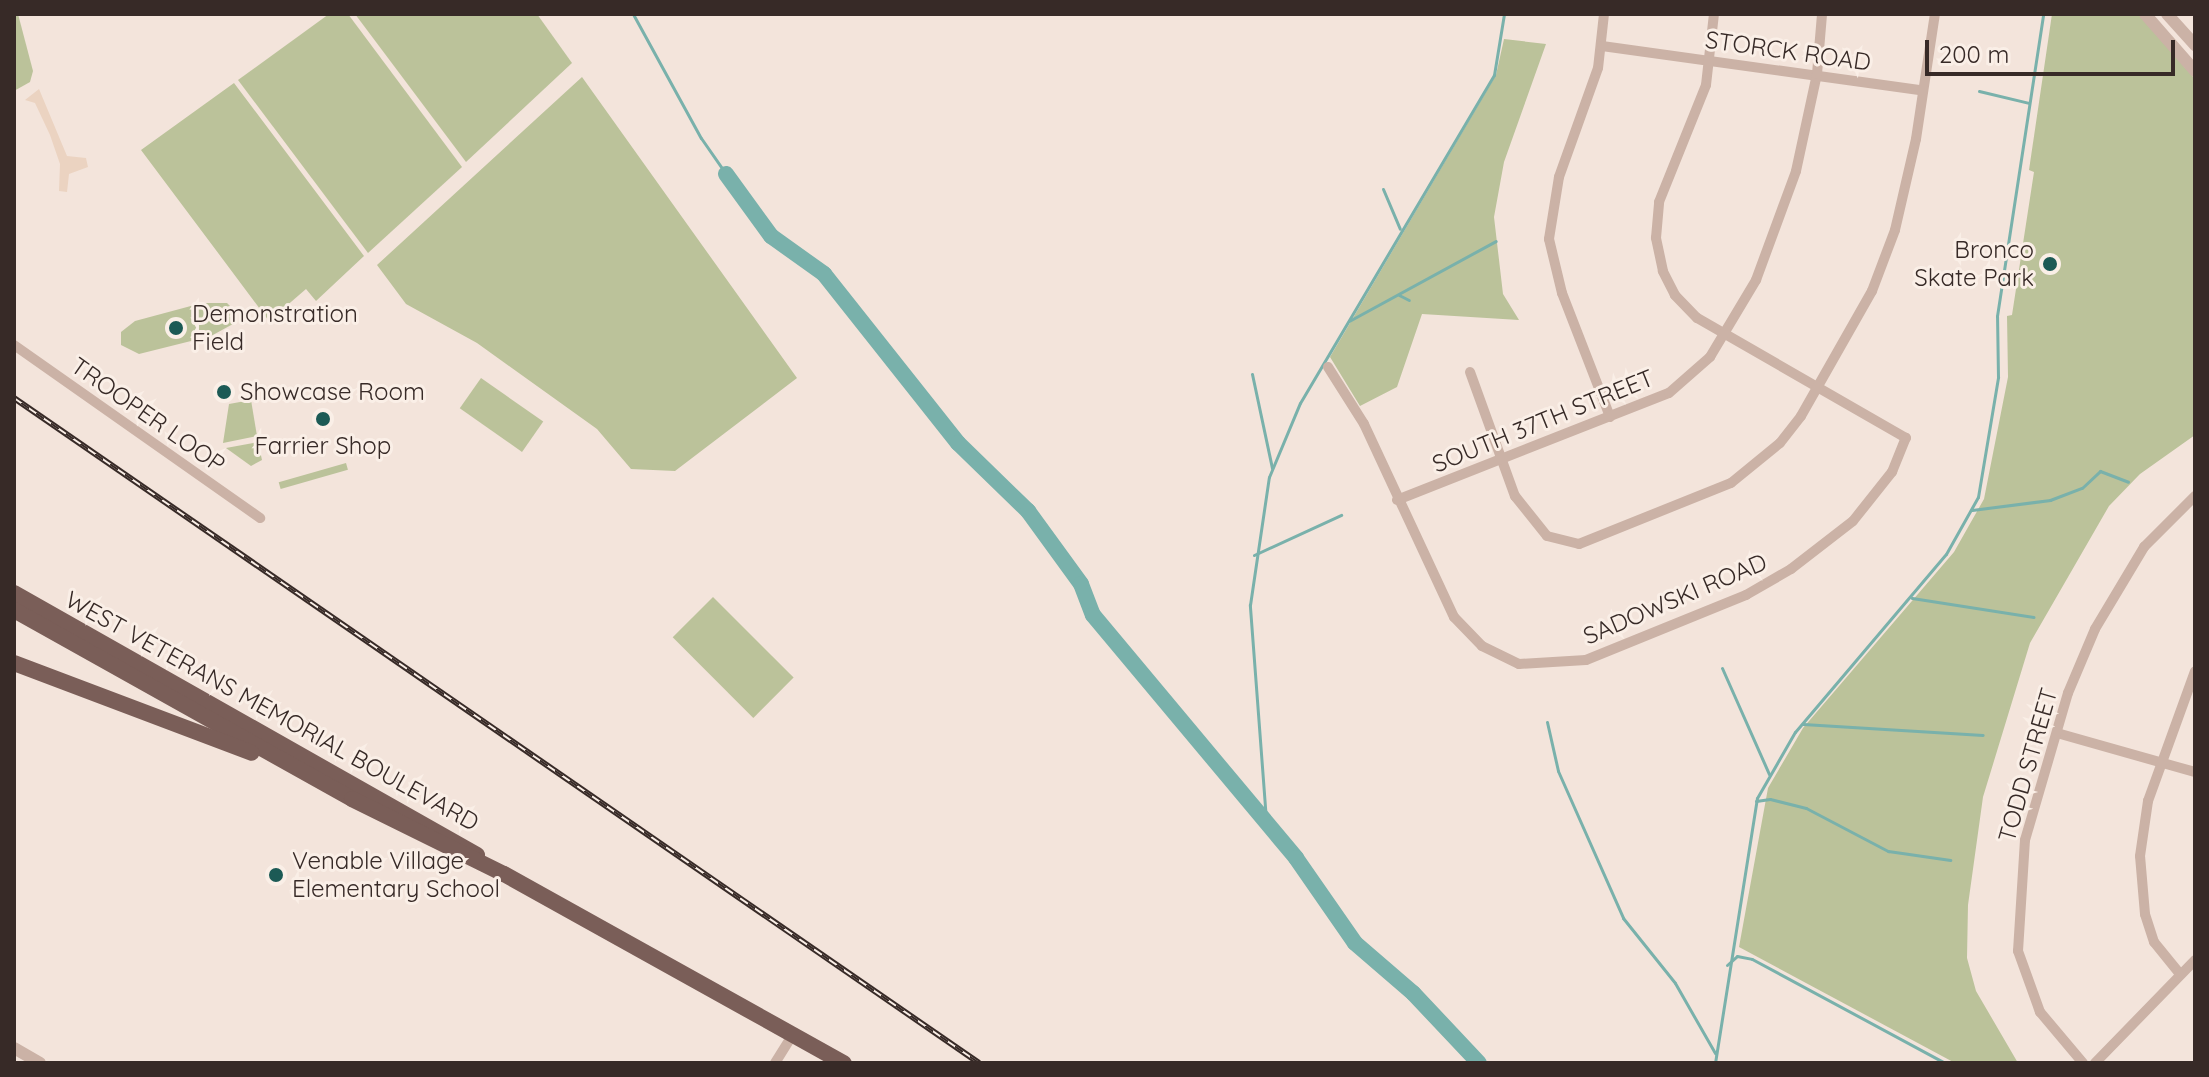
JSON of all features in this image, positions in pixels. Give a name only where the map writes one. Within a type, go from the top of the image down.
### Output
[{"type":"main road","name":"WEST VETERANS MEMORIAL BOULEVARD","points":[[14,593],[445,832],[504,874]]},
{"type":"main road","name":"WEST VETERANS MEMORIAL BOULEVARD","points":[[14,610],[352,799],[504,874],[844,1063]]},
{"type":"main road","points":[[14,663],[222,740],[352,799]]},
{"type":"street","points":[[1604,14],[1602,46],[1559,177],[1549,239],[1562,293],[1610,417]]},
{"type":"street","points":[[1714,14],[1711,60],[1659,202],[1656,238],[1675,295],[1725,337],[1819,390]]},
{"type":"street","name":"SOUTH 37TH STREET","points":[[1397,500],[1501,461],[1682,385],[1725,337],[1756,280],[1796,171],[1817,74],[1822,14]]},
{"type":"street","points":[[1470,372],[1501,461],[1534,525],[1547,536],[1579,544],[1731,483],[1780,443],[1819,390],[1884,264],[1916,139],[1921,90],[1935,14]]},
{"type":"street","points":[[2145,14],[2195,71]]},
{"type":"street","points":[[2167,14],[2195,45]]},
{"type":"street","name":"STORCK ROAD","points":[[1602,46],[1921,90]]},
{"type":"street","name":"TROOPER LOOP","points":[[14,345],[260,518]]},
{"type":"street","name":"SADOWSKI ROAD","points":[[1328,367],[1364,424],[1443,599],[1467,632],[1519,664],[1563,665],[1586,660],[1746,595],[1791,569],[1874,500],[1906,438],[1819,390]]},
{"type":"street","name":"TODD STREET","points":[[2083,1063],[2040,1012],[2018,951],[2025,840],[2057,733],[2095,629],[2144,547],[2195,496]]},
{"type":"street","points":[[2180,974],[2154,942],[2141,886],[2143,825],[2161,764],[2195,671]]},
{"type":"street","points":[[2057,733],[2195,772]]},
{"type":"street","points":[[2095,1063],[2195,960]]},
{"type":"street","points":[[775,1063],[793,1034]]},
{"type":"street","points":[[14,1048],[40,1063]]},
{"type":"street","points":[[14,1059],[25,1063]]},
{"type":"green space","points":[[14,14],[18,14],[33,71],[30,82],[14,91]]},
{"type":"green space","points":[[329,14],[348,14],[462,167],[368,253],[238,80]]},
{"type":"green space","points":[[355,14],[537,14],[572,63],[466,162]]},
{"type":"green space","points":[[2052,14],[2138,14],[2195,79],[2195,435],[2140,474],[2109,506],[2030,643],[1983,797],[1968,905],[1967,958],[1976,991],[2018,1063],[1955,1063],[1739,947],[1768,788],[1803,728],[1954,552],[1984,499],[2008,377],[2007,316],[2012,315],[2034,172],[2029,170]]},
{"type":"green space","points":[[1504,39],[1546,44],[1504,162],[1494,217],[1503,294],[1519,320],[1422,314],[1397,387],[1360,406],[1330,357],[1496,75]]},
{"type":"green space","points":[[582,77],[797,378],[675,471],[631,469],[597,429],[477,343],[406,304],[377,265]]},
{"type":"green space","points":[[234,83],[364,256],[316,301],[306,289],[269,321],[141,150]]},
{"type":"green space","name":"Demonstration Field","points":[[202,303],[227,303],[236,312],[233,324],[211,336],[139,354],[121,345],[121,332],[135,321]]},
{"type":"green space","points":[[481,378],[543,422],[522,452],[460,408]]},
{"type":"green space","points":[[251,400],[257,436],[223,443],[229,404]]},
{"type":"green space","points":[[258,442],[262,460],[251,466],[226,448]]},
{"type":"green space","points":[[346,463],[348,470],[281,489],[279,482]]},
{"type":"green space","points":[[713,597],[794,678],[753,718],[673,637]]},
{"type":"shaded area","points":[[39,89],[67,156],[86,158],[88,167],[69,174],[67,192],[59,191],[60,164],[50,135],[35,103],[25,100]]},
{"type":"waterway","points":[[633,14],[701,138],[726,174]]},
{"type":"waterway","points":[[1266,820],[1250,605],[1269,477],[1300,403],[1494,75],[1504,14]]},
{"type":"waterway","points":[[1715,1063],[1757,798],[1795,732],[1946,554],[1978,497],[1998,377],[1997,316],[2043,14]]},
{"type":"waterway","points":[[1979,91],[2029,103]]},
{"type":"waterway","points":[[726,174],[771,236],[824,274],[958,443],[1028,511],[1081,584],[1093,615],[1296,858],[1355,943],[1413,993],[1479,1063]]},
{"type":"waterway","points":[[1383,189],[1400,229]]},
{"type":"waterway","points":[[1349,321],[1496,241]]},
{"type":"waterway","points":[[1399,295],[1409,300]]},
{"type":"waterway","points":[[1252,374],[1272,468]]},
{"type":"waterway","points":[[1972,510],[2050,500],[2082,488],[2100,471],[2128,482]]},
{"type":"waterway","points":[[1254,555],[1341,515]]},
{"type":"waterway","points":[[1912,598],[2034,617]]},
{"type":"waterway","points":[[1722,668],[1769,774]]},
{"type":"waterway","points":[[1547,722],[1558,771],[1623,918],[1675,983],[1715,1053]]},
{"type":"waterway","points":[[1803,724],[1983,735]]},
{"type":"waterway","points":[[1756,801],[1770,799],[1806,808],[1888,851],[1950,860]]},
{"type":"waterway","points":[[1727,965],[1737,956],[1752,959],[1945,1063]]},
{"type":"railway","points":[[14,398],[979,1063]]},
{"type":"place","name":"Bronco Skate Park","points":[[2050,264]]},
{"type":"place","name":"Demonstration Field","points":[[176,328]]},
{"type":"place","name":"Showcase Room","points":[[224,392]]},
{"type":"place","name":"Farrier Shop","points":[[323,419]]},
{"type":"place","name":"Venable Village Elementary School","points":[[276,875]]}]
